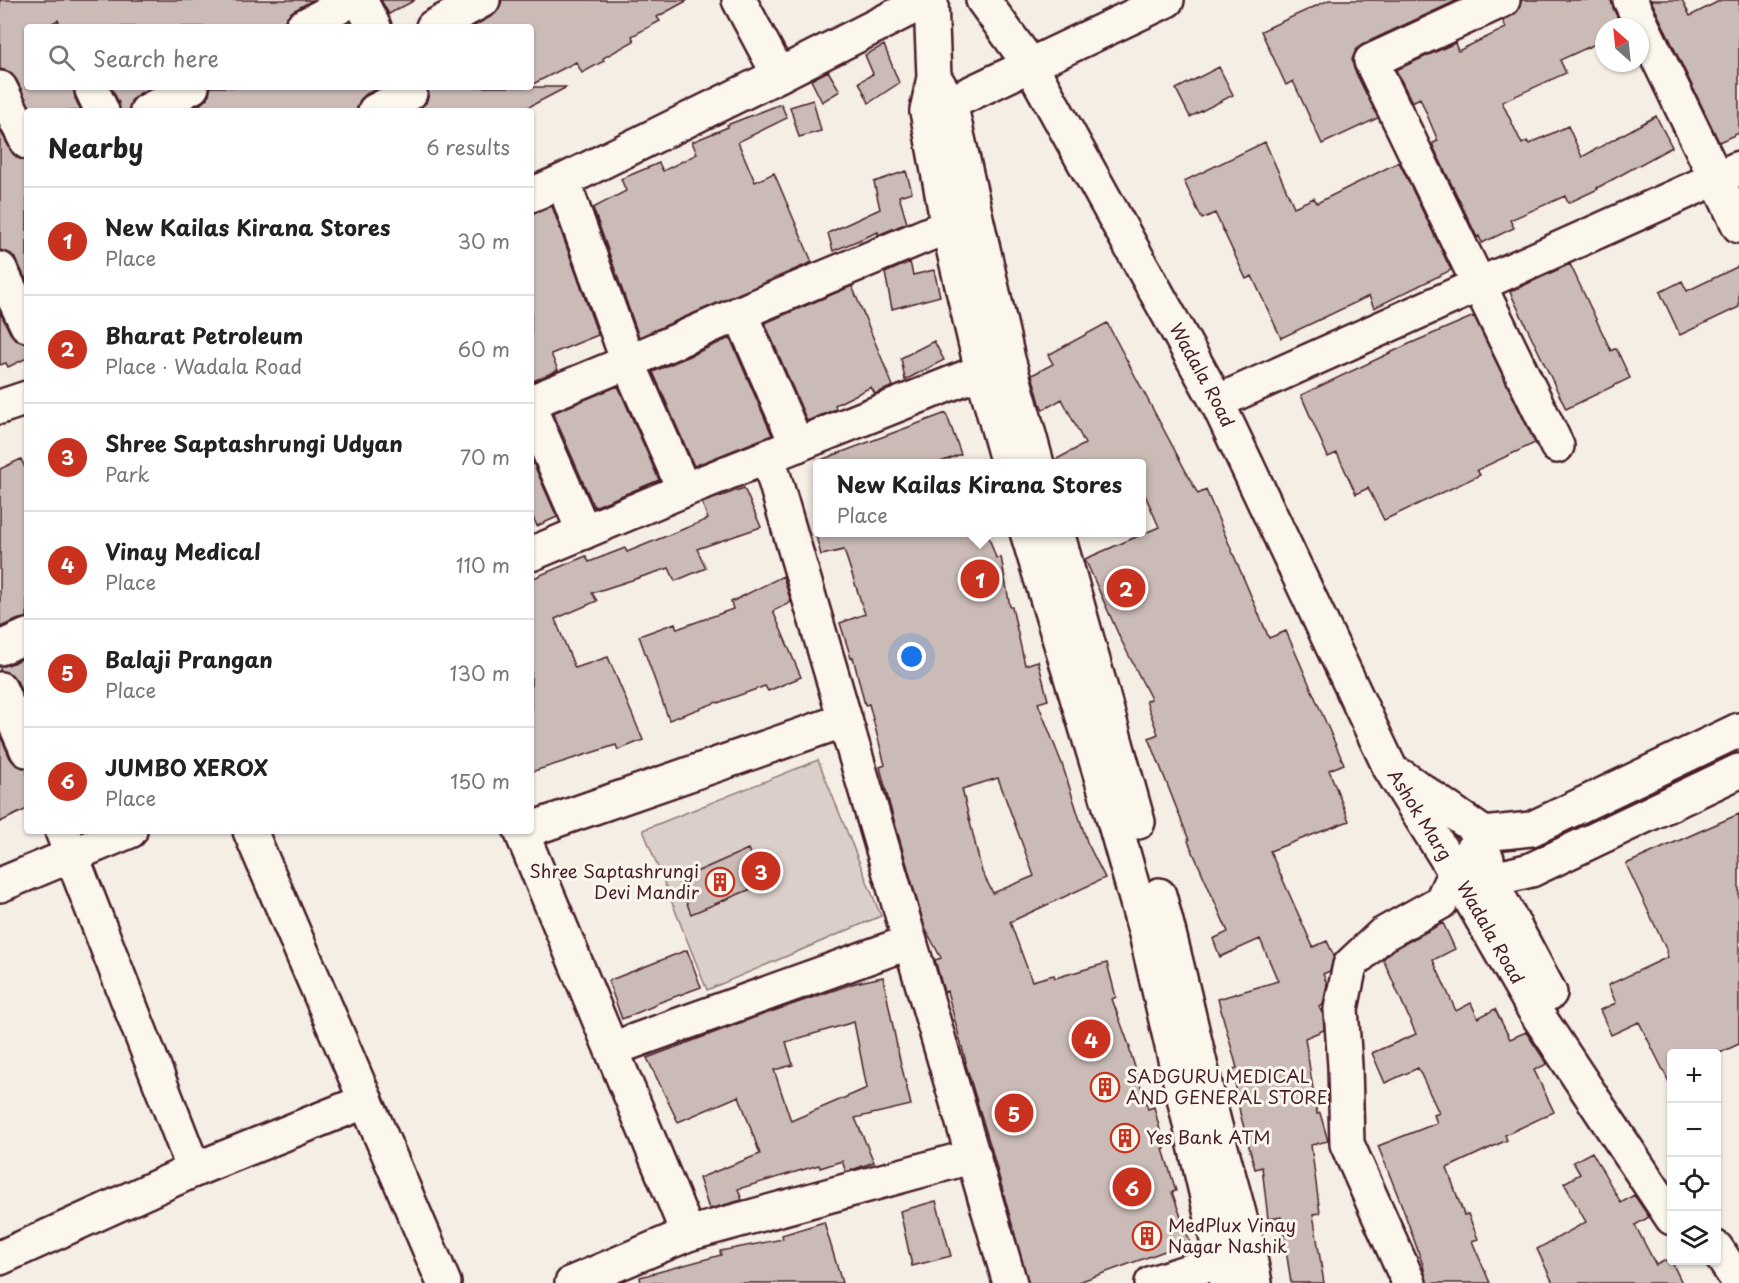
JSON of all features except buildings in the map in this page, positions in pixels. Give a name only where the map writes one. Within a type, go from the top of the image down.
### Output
[{"type":"street","points":[[308,24],[352,0]]},
{"type":"street","points":[[360,0],[372,24]]},
{"type":"street","points":[[439,24],[483,0]]},
{"type":"street","points":[[739,0],[779,75]]},
{"type":"street","points":[[534,194],[929,0],[948,226],[981,371],[1007,459]]},
{"type":"street","name":"Wadala Road","points":[[983,0],[1030,66],[1217,402],[1390,768]]},
{"type":"street","points":[[937,97],[1030,66],[1167,0]]},
{"type":"street","points":[[1503,0],[1371,61],[1557,446]]},
{"type":"street","points":[[1630,0],[1727,173],[1739,226]]},
{"type":"street","points":[[0,88],[24,136]]},
{"type":"street","points":[[153,108],[186,90]]},
{"type":"street","points":[[383,108],[412,97]]},
{"type":"street","points":[[937,97],[1036,459]]},
{"type":"street","points":[[1217,402],[1727,173]]},
{"type":"street","points":[[563,181],[628,362],[684,490]]},
{"type":"street","points":[[534,401],[948,226]]},
{"type":"street","points":[[0,268],[24,319]]},
{"type":"street","points":[[740,313],[783,451],[845,720],[1010,1283]]},
{"type":"street","points":[[534,553],[981,371]]},
{"type":"street","points":[[0,406],[24,399]]},
{"type":"street","points":[[534,418],[584,532]]},
{"type":"street","points":[[1030,537],[1059,591],[1175,952],[1213,1118],[1232,1265],[1255,1283]]},
{"type":"street","points":[[1057,537],[1059,591]]},
{"type":"street","points":[[0,648],[24,637]]},
{"type":"street","points":[[0,689],[24,743]]},
{"type":"street","points":[[534,828],[845,720]]},
{"type":"street","points":[[1484,834],[1531,829],[1739,730]]},
{"type":"street","name":"Ashok Marg","points":[[1390,768],[1484,834]]},
{"type":"street","name":"Ashok Marg","points":[[1390,768],[1455,872],[1490,880],[1532,870],[1739,771]]},
{"type":"street","points":[[0,885],[68,843],[114,834]]},
{"type":"street","points":[[251,834],[444,1283]]},
{"type":"street","points":[[526,834],[688,1234]]},
{"type":"street","name":"Wadala Road","points":[[1484,834],[1455,872],[1536,1011],[1667,1212]]},
{"type":"street","name":"Wadala Road","points":[[1484,834],[1490,880],[1541,978],[1667,1173]]},
{"type":"street","points":[[68,843],[194,1170]]},
{"type":"street","points":[[1409,1283],[1347,1144],[1341,1009],[1350,965],[1382,935],[1441,902],[1455,872]]},
{"type":"street","points":[[612,1050],[910,942]]},
{"type":"street","points":[[0,1258],[194,1170],[366,1101]]},
{"type":"street","points":[[572,1283],[688,1234],[974,1156]]},
{"type":"street","points":[[1721,1255],[1739,1282]]},
{"type":"street","points":[[1152,1283],[1232,1265]]},
{"type":"street","points":[[1703,1265],[1715,1283]]},
{"type":"shaded area","points":[[818,760],[881,916],[707,990],[643,830]]},
{"type":"place","name":"New Kailas Kirana Stores","points":[[980,579]]},
{"type":"place","name":"Bharat Petroleum","points":[[1126,588]]},
{"type":"place","name":"Shree Saptashrungi Udyan","points":[[761,871]]},
{"type":"place","name":"Shree Saptashrungi Devi Mandir","points":[[720,882]]},
{"type":"place","name":"Vinay Medical","points":[[1091,1039]]},
{"type":"place","name":"SADGURU MEDICAL AND GENERAL STORE","points":[[1105,1087]]},
{"type":"place","name":"Balaji Prangan","points":[[1014,1113]]},
{"type":"place","name":"Yes Bank ATM","points":[[1125,1138]]},
{"type":"place","name":"JUMBO XEROX","points":[[1132,1187]]},
{"type":"place","name":"MedPlux Vinay Nagar Nashik","points":[[1147,1236]]}]
